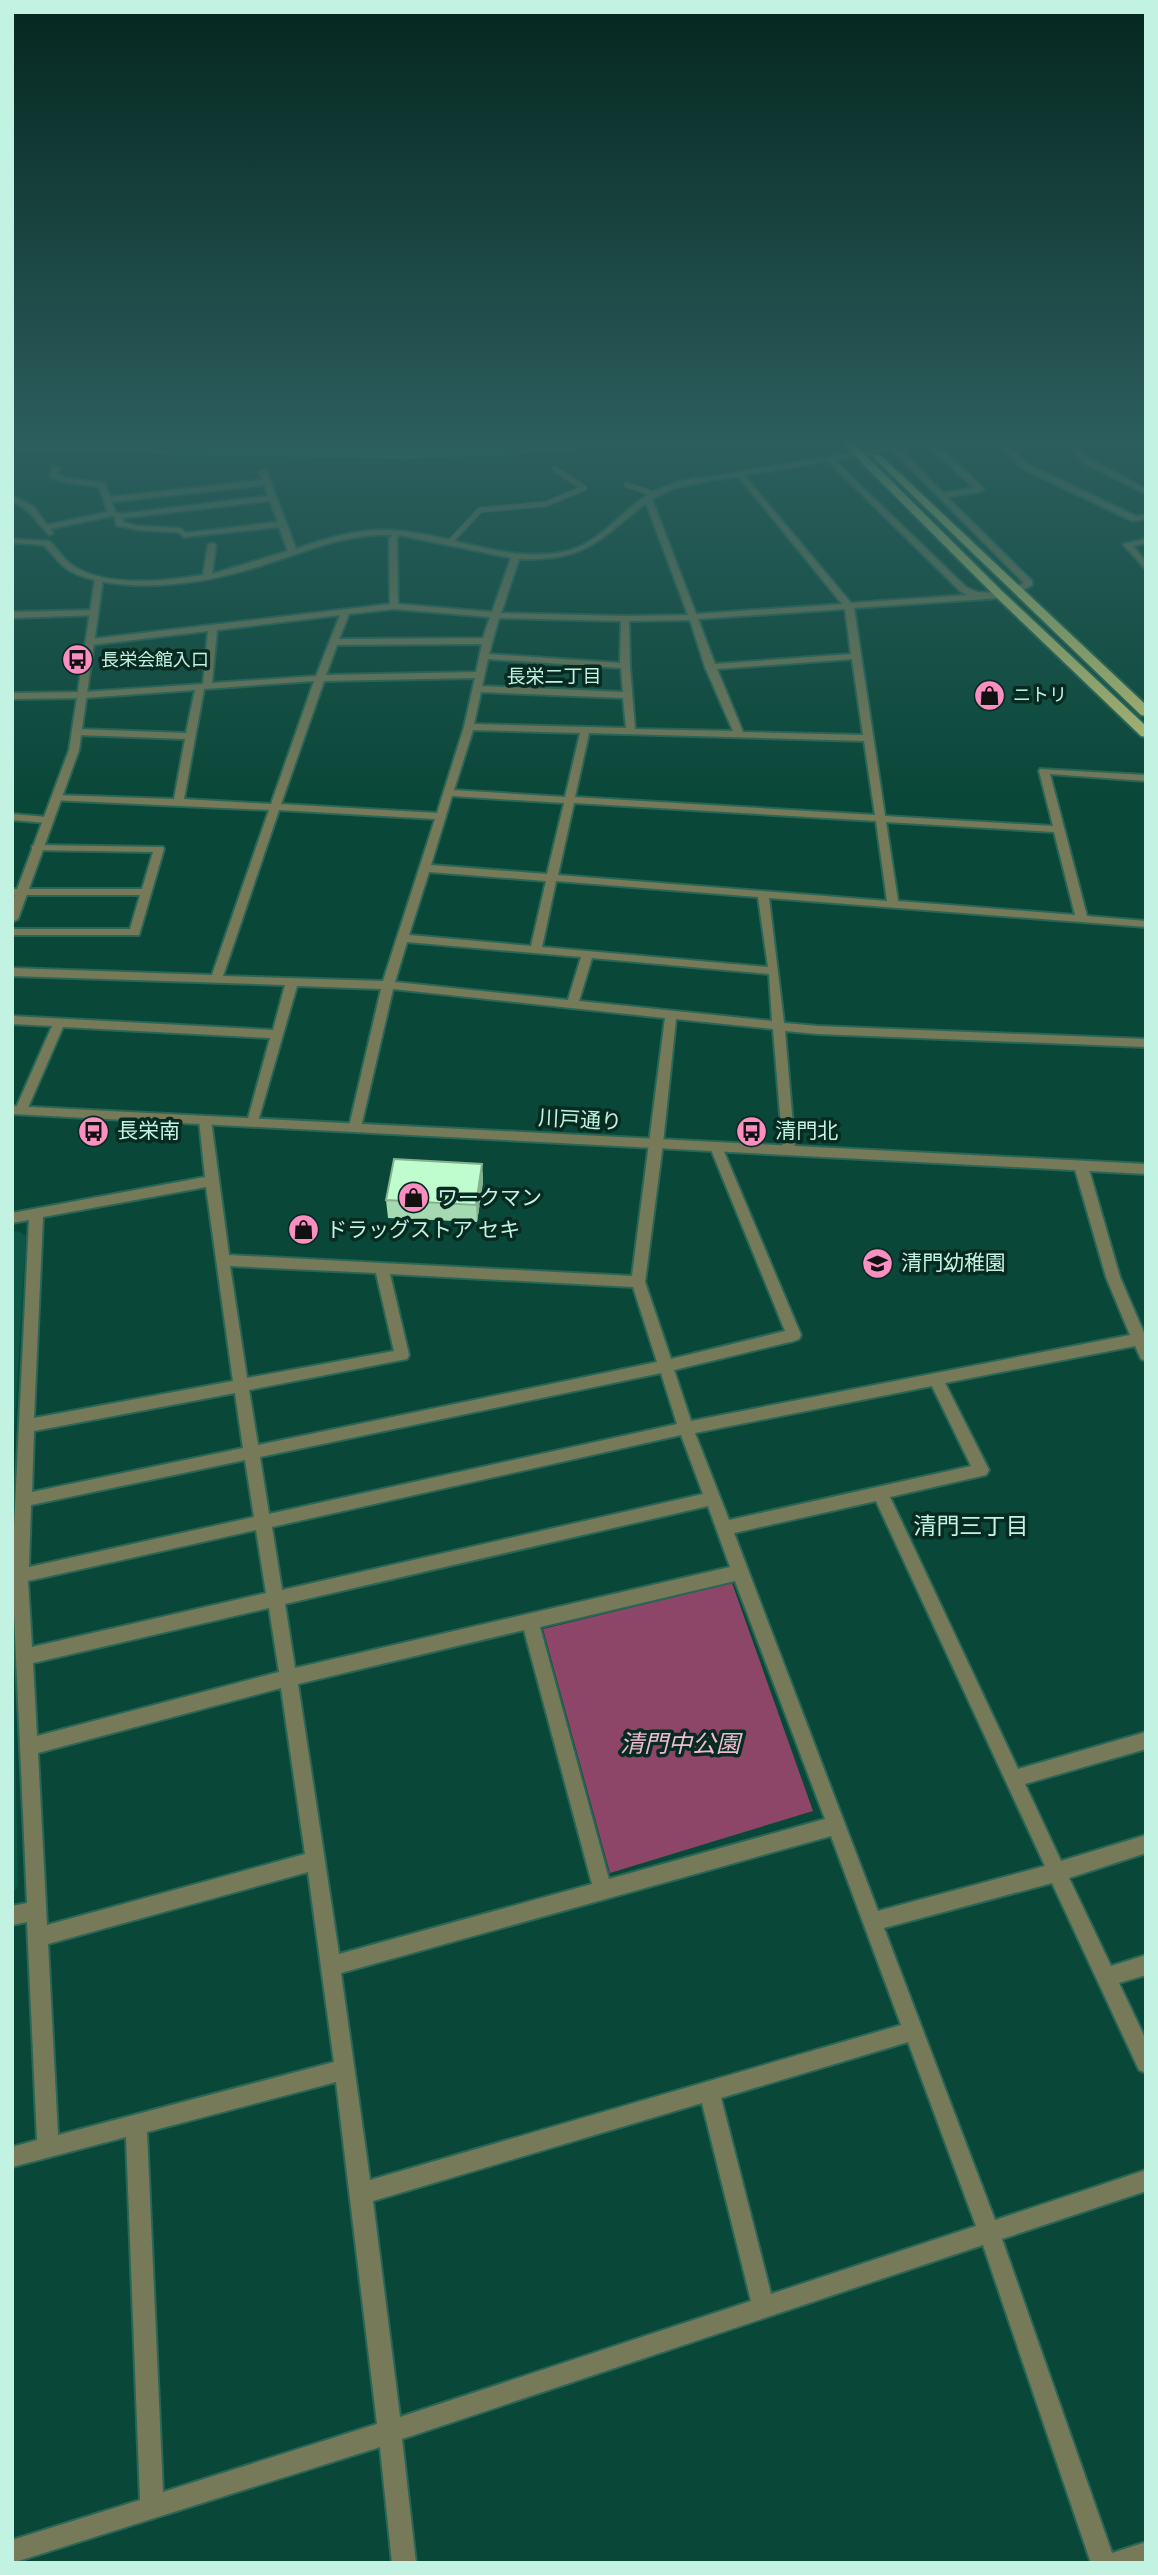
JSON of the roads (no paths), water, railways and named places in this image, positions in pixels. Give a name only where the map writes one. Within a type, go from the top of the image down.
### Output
[{"type":"highway","points":[[965,560],[1146,733]]},
{"type":"highway","points":[[986,560],[1146,712]]},
{"type":"street","points":[[60,560],[69,568],[99,579],[161,583],[207,578],[268,560]]},
{"type":"street","points":[[207,578],[210,560]]},
{"type":"street","points":[[393,560],[394,606]]},
{"type":"street","points":[[355,1127],[388,985],[469,727],[487,641],[514,560]]},
{"type":"street","points":[[674,560],[710,667],[739,734]]},
{"type":"street","points":[[811,560],[849,607],[892,904]]},
{"type":"street","points":[[934,560],[963,589],[976,597]]},
{"type":"street","points":[[1006,560],[1029,583],[1017,590]]},
{"type":"street","points":[[12,919],[17,892],[56,798],[78,733],[99,579]]},
{"type":"street","points":[[91,642],[394,606],[497,615],[625,620],[1000,595]]},
{"type":"street","points":[[12,615],[95,613]]},
{"type":"street","points":[[215,979],[345,613]]},
{"type":"street","points":[[625,620],[625,666],[631,732]]},
{"type":"street","points":[[178,802],[213,629]]},
{"type":"street","points":[[333,642],[487,641]]},
{"type":"street","points":[[484,656],[625,666]]},
{"type":"street","points":[[710,667],[856,656]]},
{"type":"street","points":[[12,696],[83,695],[320,678],[479,675]]},
{"type":"street","points":[[476,689],[627,695]]},
{"type":"street","points":[[469,727],[869,737]]},
{"type":"street","points":[[536,948],[584,730]]},
{"type":"street","points":[[78,733],[191,736]]},
{"type":"street","points":[[1082,919],[1044,771],[1146,778]]},
{"type":"street","points":[[447,793],[880,821],[1059,829]]},
{"type":"street","points":[[56,798],[440,816]]},
{"type":"street","points":[[12,817],[47,820]]},
{"type":"street","points":[[12,932],[135,933],[159,849],[36,848]]},
{"type":"street","points":[[425,868],[553,876],[1146,925]]},
{"type":"street","points":[[17,892],[146,892]]},
{"type":"street","points":[[763,893],[774,971],[789,1150]]},
{"type":"street","points":[[404,938],[774,971]]},
{"type":"street","points":[[573,1003],[588,954]]},
{"type":"street","points":[[12,972],[388,985],[777,1026],[1146,1043]]},
{"type":"street","points":[[253,1122],[292,981]]},
{"type":"street","points":[[671,1015],[638,1282],[686,1427],[834,1826],[990,2234],[1104,2563]]},
{"type":"street","points":[[12,1020],[277,1034]]},
{"type":"street","points":[[16,1110],[59,1023]]},
{"type":"street","name":"川戸通り","points":[[16,1110],[1146,1169]]},
{"type":"street","points":[[205,1120],[222,1260],[251,1452],[265,1522],[331,1966],[404,2563]]},
{"type":"street","points":[[24,1500],[666,1366],[794,1335],[716,1147]]},
{"type":"street","points":[[1081,1166],[1113,1277],[1142,1339],[1146,1355]]},
{"type":"street","points":[[12,1218],[212,1181]]},
{"type":"street","points":[[36,1214],[20,1576],[48,2146]]},
{"type":"street","points":[[222,1260],[638,1282]]},
{"type":"street","points":[[27,1426],[402,1355],[382,1270]]},
{"type":"street","points":[[20,1576],[686,1427],[1142,1339]]},
{"type":"street","points":[[724,1528],[981,1471],[936,1379]]},
{"type":"street","points":[[880,1493],[1146,2063]]},
{"type":"street","points":[[23,1657],[713,1498]]},
{"type":"street","points":[[27,1747],[288,1678],[741,1572]]},
{"type":"street","points":[[530,1622],[603,1890]]},
{"type":"street","points":[[1013,1779],[1146,1740]]},
{"type":"street","points":[[331,1966],[834,1826]]},
{"type":"street","points":[[871,1922],[1056,1872],[1146,1844]]},
{"type":"street","points":[[37,1937],[316,1860]]},
{"type":"street","points":[[12,1916],[36,1910]]},
{"type":"street","points":[[1106,1978],[1146,1965]]},
{"type":"street","points":[[359,2194],[913,2031]]},
{"type":"street","points":[[12,2157],[343,2070]]},
{"type":"street","points":[[709,2090],[764,2308]]},
{"type":"street","points":[[136,2123],[152,2506]]},
{"type":"street","points":[[12,2552],[390,2432],[1146,2180]]},
{"type":"street","points":[[1117,2563],[1146,2554]]},
{"type":"place","name":"長栄会館入口","points":[[78,660]]},
{"type":"place","name":"ニトリ","points":[[990,695]]},
{"type":"place","name":"長栄南","points":[[94,1131]]},
{"type":"place","name":"清門北","points":[[752,1131]]},
{"type":"place","name":"ワークマン","points":[[414,1198]]},
{"type":"place","name":"ドラッグストア セキ","points":[[303,1230]]},
{"type":"place","name":"清門幼稚園","points":[[878,1263]]},
{"type":"district","name":"長栄二丁目","points":[[554,676]]},
{"type":"district","name":"清門三丁目","points":[[971,1526]]},
{"type":"park label","name":"清門中公園","points":[[680,1744]]}]
